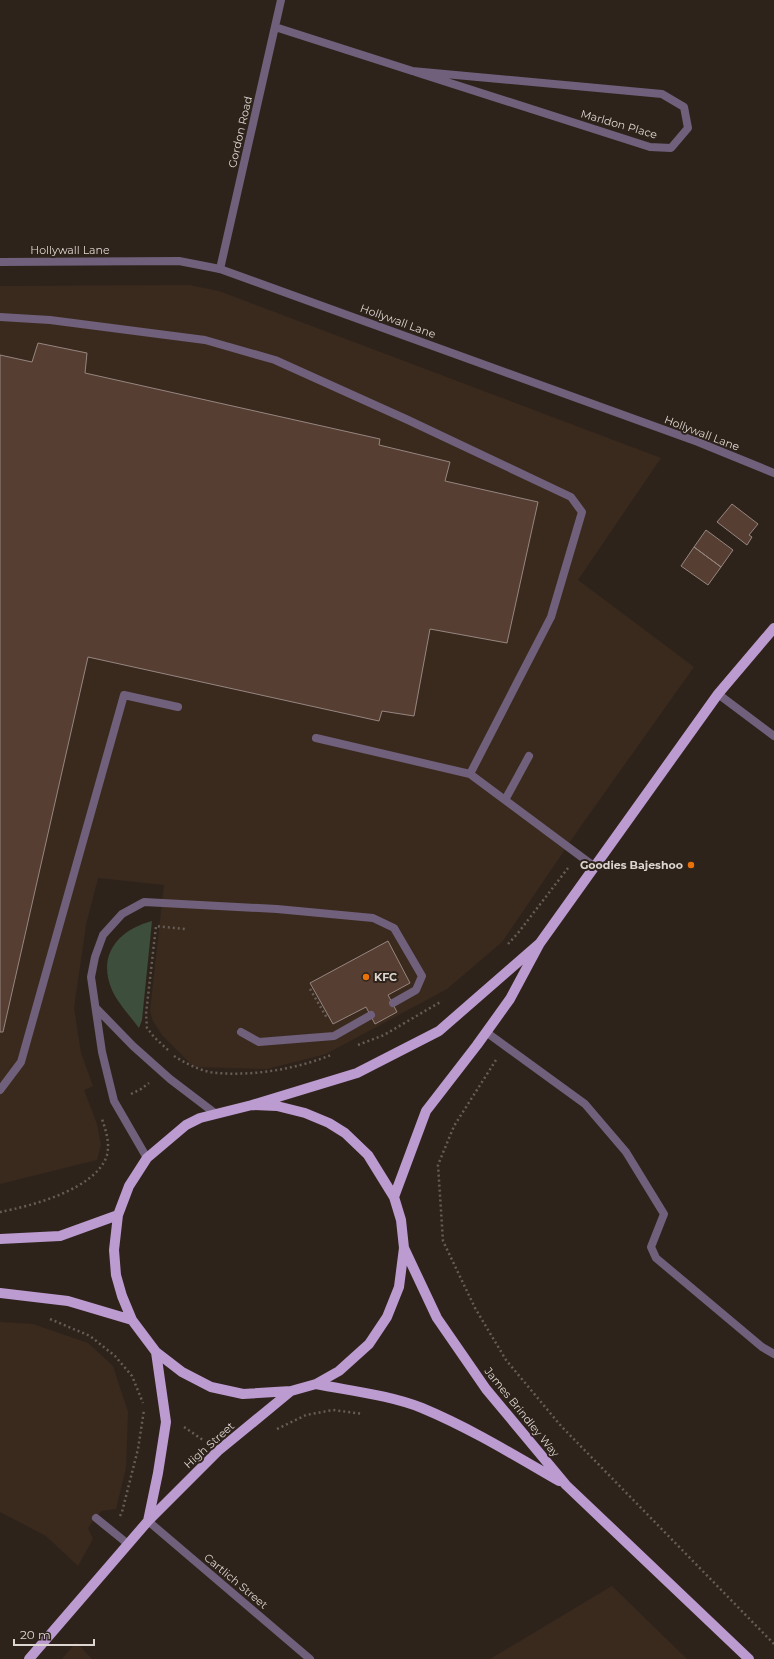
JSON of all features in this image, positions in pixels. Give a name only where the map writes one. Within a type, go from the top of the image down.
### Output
[{"type":"main road","points":[[394,1197],[426,1111],[510,999],[540,943],[718,694],[774,628]]},
{"type":"main road","points":[[252,1105],[277,1106],[305,1113],[329,1123],[345,1133],[368,1155],[394,1197],[401,1220],[404,1248],[399,1287],[387,1317],[369,1344],[339,1371],[316,1384],[291,1392],[243,1394],[211,1387],[182,1372],[156,1352],[132,1320],[122,1296],[116,1275],[114,1250],[118,1215],[129,1186],[147,1158],[186,1125],[200,1118],[252,1105],[357,1073],[440,1031],[540,943]]},
{"type":"main road","points":[[0,1239],[60,1236],[118,1215]]},
{"type":"main road","name":"James Brindley Way","points":[[404,1248],[437,1318],[486,1389],[566,1485],[749,1659]]},
{"type":"main road","points":[[0,1293],[68,1301],[132,1320]]},
{"type":"main road","name":"High Street","points":[[148,1521],[158,1473],[166,1422],[156,1352]]},
{"type":"main road","name":"James Brindley Way","points":[[316,1384],[396,1400],[422,1408],[472,1431],[566,1485]]},
{"type":"main road","name":"High Street","points":[[30,1659],[148,1521],[218,1451],[291,1392]]},
{"type":"street","name":"Gordon Road","points":[[220,269],[281,0]]},
{"type":"street","name":"Marldon Place","points":[[275,27],[412,71],[650,147],[671,148],[688,128],[684,107],[662,94],[412,71]]},
{"type":"street","name":"Hollywall Lane","points":[[0,262],[179,261],[220,269],[698,442],[774,473]]},
{"type":"street","points":[[0,317],[50,320],[205,340],[275,360],[408,420],[571,497],[582,512],[551,617],[470,774]]},
{"type":"street","points":[[718,694],[774,736]]},
{"type":"street","points":[[0,1090],[21,1062],[124,695],[178,707]]},
{"type":"street","points":[[316,738],[470,774],[595,866]]},
{"type":"street","points":[[504,800],[529,756]]},
{"type":"street","points":[[147,1158],[114,1101],[102,1052],[91,977],[95,957],[103,935],[122,914],[144,902],[181,903],[373,918],[394,928],[422,976],[416,990],[393,1003]]},
{"type":"street","points":[[96,1008],[133,1046],[161,1071],[216,1114]]},
{"type":"street","points":[[241,1032],[259,1042],[334,1036],[371,1015]]},
{"type":"street","points":[[486,1032],[585,1104],[626,1152],[664,1214],[651,1247],[656,1258],[762,1347],[774,1354]]},
{"type":"street","points":[[96,1518],[128,1544]]},
{"type":"street","name":"Cartlich Street","points":[[148,1521],[310,1659]]},
{"type":"path","points":[[0,1212],[58,1196],[78,1186],[95,1174],[103,1164],[107,1155],[108,1143],[98,1109],[141,1089],[175,1057],[154,1037],[147,1028],[146,1014],[156,926],[184,929]]},
{"type":"path","points":[[505,1046],[454,1126],[438,1165],[443,1241],[475,1308],[506,1360],[561,1426],[774,1644]]},
{"type":"path","points":[[43,1318],[50,1319],[90,1336],[115,1356],[132,1376],[144,1407],[138,1448],[122,1512],[112,1530]]},
{"type":"path","points":[[144,1407],[188,1430],[218,1451]]},
{"type":"path","points":[[272,1431],[306,1415],[333,1410],[364,1414]]},
{"type":"shaded area","points":[[189,285],[219,291],[661,458],[578,580],[694,667],[583,823],[502,942],[447,989],[326,1054],[267,1069],[194,1067],[162,1035],[153,1021],[150,1011],[164,885],[98,878],[86,925],[74,1008],[81,1053],[93,1086],[84,1090],[97,1124],[101,1145],[97,1160],[0,1184],[0,286]]},
{"type":"shaded area","points":[[0,1322],[33,1324],[88,1343],[113,1366],[128,1412],[126,1468],[116,1509],[101,1511],[88,1528],[93,1539],[78,1566],[46,1536],[0,1512]]},
{"type":"shaded area","points":[[612,1586],[687,1659],[490,1659]]},
{"type":"shaded area","points":[[76,1642],[92,1659],[62,1659]]},
{"type":"green space","points":[[152,921],[142,1020],[139,1028],[114,995],[108,977],[107,966],[109,955],[120,938],[140,925]]},
{"type":"building","points":[[38,343],[87,353],[85,373],[380,439],[379,445],[450,462],[445,481],[538,502],[507,643],[430,629],[414,716],[382,711],[379,721],[88,657],[3,1032],[0,1032],[0,355],[32,362]]},
{"type":"building","points":[[732,504],[758,524],[749,535],[752,537],[747,545],[717,522]]},
{"type":"building","points":[[706,530],[733,550],[721,567],[694,547]]},
{"type":"building","points":[[694,547],[721,567],[708,585],[681,566]]},
{"type":"building","points":[[388,941],[410,983],[388,995],[397,1012],[375,1024],[366,1007],[333,1024],[310,983]]},
{"type":"place","name":"Goodies Bajeshoo","points":[[691,865]]},
{"type":"place","name":"KFC","points":[[366,977]]}]
